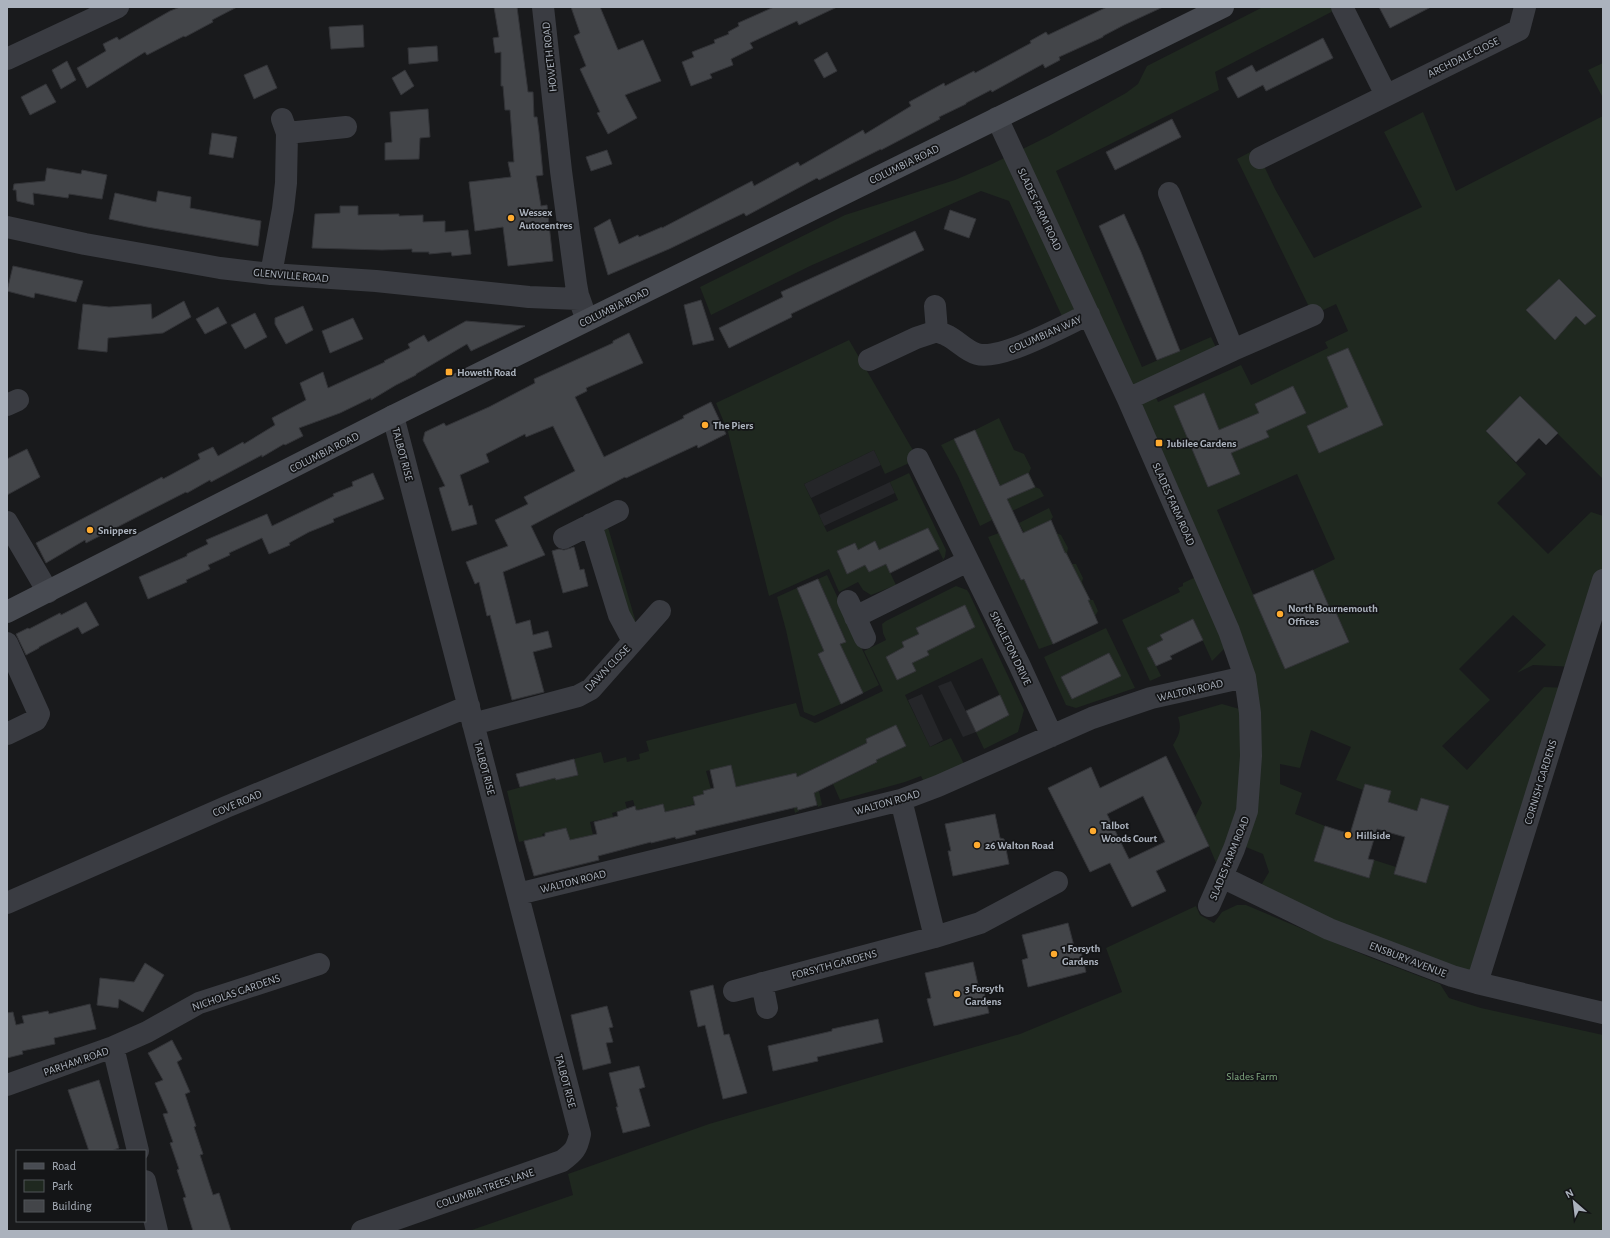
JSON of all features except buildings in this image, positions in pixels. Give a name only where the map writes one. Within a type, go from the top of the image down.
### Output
[{"type":"street","points":[[7,59],[118,7]]},
{"type":"street","name":"HOWETH ROAD","points":[[543,7],[561,171],[579,299],[587,321]]},
{"type":"street","name":"COLUMBIA ROAD","points":[[7,612],[393,416],[1223,7]]},
{"type":"street","points":[[1342,7],[1386,95]]},
{"type":"street","name":"ARCHDALE CLOSE","points":[[1260,158],[1519,30],[1525,7]]},
{"type":"street","name":"SLADES FARM ROAD","points":[[997,118],[1128,399],[1226,624],[1245,677],[1250,713],[1251,756],[1247,811],[1222,878],[1209,906]]},
{"type":"street","points":[[271,274],[283,209],[286,183],[284,126],[346,127]]},
{"type":"street","points":[[1170,193],[1233,350]]},
{"type":"street","name":"GLENVILLE ROAD","points":[[7,227],[85,244],[220,268],[271,274],[376,281],[548,298],[579,299]]},
{"type":"street","points":[[869,360],[916,338],[937,331],[935,306]]},
{"type":"street","name":"COLUMBIAN WAY","points":[[937,331],[948,336],[976,354],[988,355],[1012,350],[1089,314]]},
{"type":"street","points":[[1128,399],[1233,350],[1313,315]]},
{"type":"street","name":"TALBOT RISE","points":[[393,416],[576,1119]]},
{"type":"street","name":"SINGLETON DRIVE","points":[[918,459],[1019,664],[1052,736]]},
{"type":"street","points":[[564,538],[618,511]]},
{"type":"street","points":[[7,522],[48,592]]},
{"type":"street","points":[[591,524],[619,615],[634,641]]},
{"type":"street","points":[[866,638],[851,609],[968,561]]},
{"type":"street","name":"CORNISH GARDENS","points":[[1477,983],[1603,580]]},
{"type":"street","name":"DAWN CLOSE","points":[[471,715],[578,696],[591,689],[660,611]]},
{"type":"street","points":[[7,643],[39,714],[36,720],[7,734]]},
{"type":"street","name":"WALTON ROAD","points":[[518,894],[901,800],[938,786],[1092,718],[1151,698],[1245,677]]},
{"type":"street","name":"COVE ROAD","points":[[7,902],[220,810],[471,715]]},
{"type":"street","points":[[901,800],[935,937]]},
{"type":"street","name":"ENSBURY AVENUE","points":[[1222,878],[1329,929],[1452,976],[1603,1013]]},
{"type":"street","name":"FORSYTH GARDENS","points":[[734,991],[935,937],[980,923],[1057,882]]},
{"type":"street","name":"NICHOLAS GARDENS","points":[[113,1047],[147,1032],[199,1002],[319,964]]},
{"type":"street","points":[[762,984],[767,1008]]},
{"type":"street","name":"PARHAM ROAD","points":[[7,1085],[113,1047],[138,1150]]},
{"type":"street","name":"COLUMBIA TREES LANE","points":[[362,1231],[562,1161],[577,1147],[580,1134],[576,1119]]},
{"type":"street","points":[[146,1185],[157,1231]]},
{"type":"shaded area","points":[[874,450],[881,465],[811,498],[804,484]]},
{"type":"shaded area","points":[[890,482],[895,493],[824,526],[819,515]]},
{"type":"shaded area","points":[[951,681],[976,732],[963,737],[938,686]]},
{"type":"shaded area","points":[[922,694],[943,740],[930,747],[908,700]]},
{"type":"green space","points":[[1263,7],[1341,7],[1215,72],[1219,90],[1056,171],[1142,367],[1211,337],[1220,356],[1152,388],[1158,402],[1241,365],[1251,385],[1328,348],[1325,342],[1348,331],[1336,304],[1313,315],[1237,159],[1256,149],[1275,189],[1314,258],[1422,207],[1384,132],[1423,112],[1456,191],[1603,116],[1603,479],[1520,396],[1486,431],[1526,474],[1497,503],[1548,554],[1591,512],[1603,516],[1603,580],[1576,667],[1533,665],[1517,673],[1546,645],[1513,615],[1459,669],[1490,700],[1442,746],[1467,770],[1544,687],[1569,688],[1477,983],[1256,894],[1269,872],[1263,854],[1236,843],[1222,877],[1195,817],[1202,803],[1173,745],[1179,732],[1180,725],[1178,717],[1222,704],[1250,712],[1245,677],[1089,314],[1066,325],[1009,201],[981,191],[810,266],[711,315],[700,287],[845,215],[955,180],[1049,136],[1126,93],[1138,84],[1147,66]],"holes":[[[1297,474],[1335,559],[1313,570],[1322,592],[1303,621],[1334,608],[1349,641],[1285,669],[1217,510]],[[1311,730],[1351,747],[1336,780],[1363,790],[1365,784],[1390,791],[1388,802],[1417,811],[1421,798],[1449,806],[1426,883],[1394,874],[1396,867],[1374,860],[1369,878],[1314,861],[1325,826],[1295,814],[1302,793],[1280,784],[1280,764],[1300,768]]]},
{"type":"green space","points":[[1603,63],[1603,98],[1588,70]]},
{"type":"green space","points":[[849,340],[918,459],[885,474],[874,450],[804,484],[827,532],[898,500],[890,482],[909,473],[946,550],[945,557],[941,563],[943,559],[928,528],[879,551],[875,542],[858,550],[854,543],[837,551],[847,574],[865,565],[869,572],[886,564],[896,585],[871,595],[863,590],[858,582],[839,592],[829,569],[769,596],[728,432],[716,403]]},
{"type":"green space","points":[[999,418],[1014,450],[1024,454],[1031,468],[1029,473],[1035,487],[1040,489],[1044,496],[1012,511],[975,430]]},
{"type":"green space","points":[[954,439],[992,520],[980,526],[958,476],[941,445]]},
{"type":"green space","points":[[1049,508],[1053,517],[1051,520],[1056,533],[1061,535],[1068,548],[1067,553],[1072,564],[1076,564],[1083,578],[1082,582],[1090,600],[1093,600],[1098,611],[1095,616],[1098,623],[1076,633],[1019,523]]},
{"type":"green space","points":[[607,524],[637,626],[633,631],[604,532]]},
{"type":"green space","points":[[999,533],[1021,580],[1024,579],[1053,644],[1039,649],[988,537]]},
{"type":"green space","points":[[827,575],[879,685],[863,693],[840,644],[846,641],[818,579]]},
{"type":"green space","points":[[1198,576],[1227,646],[1212,661],[1193,619],[1160,635],[1163,640],[1147,648],[1161,676],[1150,681],[1122,620],[1180,592],[1178,588],[1183,586],[1183,583]]},
{"type":"green space","points":[[956,586],[967,590],[1024,710],[1018,732],[984,749],[976,732],[1009,715],[982,658],[905,695],[930,747],[951,738],[968,772],[928,790],[921,776],[905,782],[840,800],[833,784],[876,763],[876,760],[906,746],[896,725],[866,739],[867,743],[817,767],[826,787],[819,791],[822,805],[818,807],[810,779],[792,784],[799,811],[795,813],[787,779],[736,787],[731,765],[706,771],[711,789],[703,791],[704,794],[695,804],[665,812],[663,804],[636,810],[633,800],[625,802],[627,809],[612,813],[615,823],[608,818],[590,822],[593,835],[570,841],[566,828],[519,842],[507,791],[529,785],[526,771],[540,768],[543,781],[555,778],[556,780],[578,775],[574,759],[601,752],[604,763],[626,757],[627,762],[640,759],[639,754],[649,751],[646,741],[796,703],[800,716],[815,723],[883,691],[864,651],[886,640],[883,633],[882,624]],"holes":[[[965,605],[975,627],[926,650],[912,663],[916,671],[897,680],[886,657],[904,647],[902,642],[919,634],[916,628]]]},
{"type":"green space","points":[[797,588],[824,651],[818,655],[841,704],[814,716],[804,712],[786,630],[777,597]]},
{"type":"green space","points":[[1106,628],[1135,688],[1076,708],[1066,705],[1044,657]],"holes":[[[1109,653],[1120,676],[1072,699],[1061,677]]]},
{"type":"green space","name":"Slades Farm","points":[[1237,905],[1246,905],[1369,957],[1440,984],[1449,998],[1481,1008],[1603,1035],[1603,1231],[469,1231],[573,1195],[568,1174],[709,1124],[1020,1034],[1122,992],[1106,948],[1196,906],[1200,915],[1214,923],[1222,912]]},
{"type":"place","name":"Wessex Autocentres","points":[[511,218]]},
{"type":"place","name":"Howeth Road","points":[[449,372]]},
{"type":"place","name":"The Piers","points":[[705,425]]},
{"type":"place","name":"Jubilee Gardens","points":[[1159,443]]},
{"type":"place","name":"Snippers","points":[[90,530]]},
{"type":"place","name":"North Bournemouth Offices","points":[[1280,614]]},
{"type":"place","name":"Talbot Woods Court","points":[[1093,831]]},
{"type":"place","name":"Hillside","points":[[1348,835]]},
{"type":"place","name":"26 Walton Road","points":[[977,845]]},
{"type":"place","name":"1 Forsyth Gardens","points":[[1054,954]]},
{"type":"place","name":"3 Forsyth Gardens","points":[[957,994]]}]
